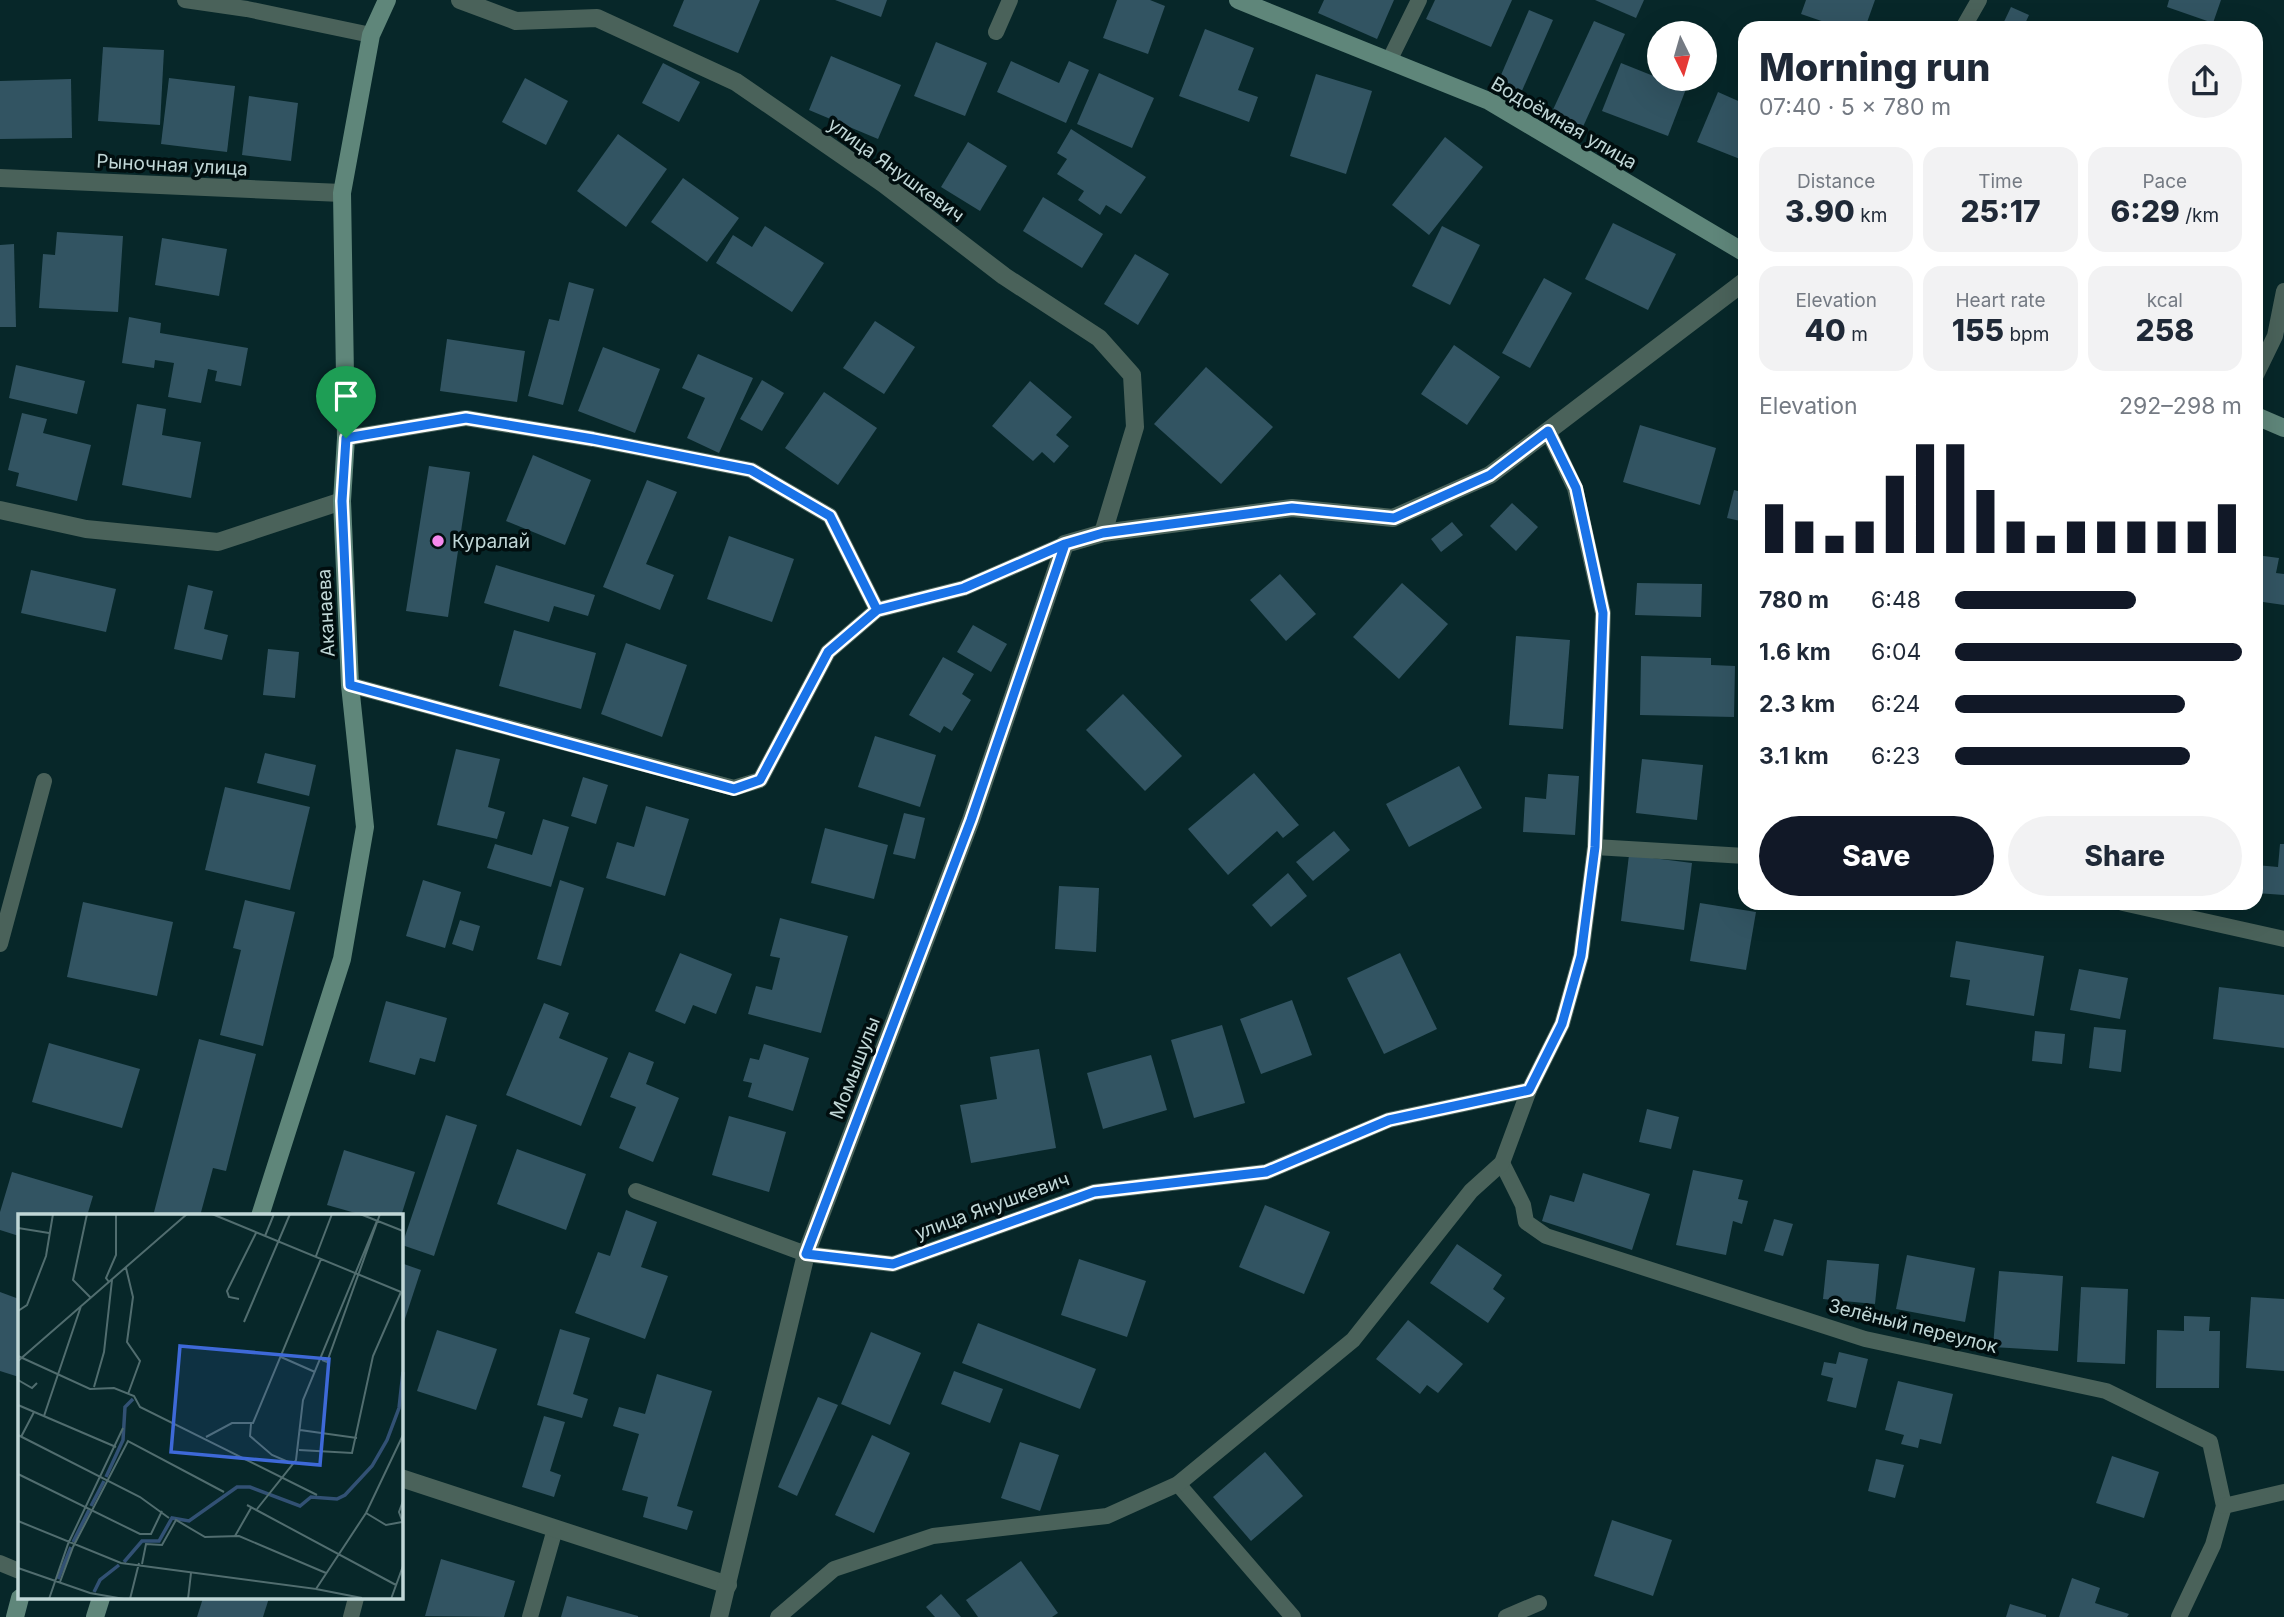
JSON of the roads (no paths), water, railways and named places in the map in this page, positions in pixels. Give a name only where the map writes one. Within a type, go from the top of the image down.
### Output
[{"type":"street","name":"Аканаева","points":[[261,1214],[342,959],[365,827],[350,685],[342,501],[346,438],[342,193],[371,35],[387,0]]},
{"type":"street","name":"улица Янушкевич","points":[[460,0],[516,21],[597,18],[736,82],[884,184],[1004,276],[1099,338],[1132,375],[1135,427],[1103,533]]},
{"type":"street","name":"Водоёмная улица","points":[[1238,0],[1489,101],[1738,249]]},
{"type":"street","name":"Рыночная улица","points":[[0,178],[342,193]]},
{"type":"street","points":[[1065,544],[1103,533],[1292,508],[1394,518],[1490,475],[1738,286]]},
{"type":"street","points":[[2263,419],[2284,428]]},
{"type":"street","points":[[0,510],[86,529],[218,542],[342,501]]},
{"type":"street","name":"Момышулы","points":[[719,1617],[806,1254],[971,820],[1065,544]]},
{"type":"street","points":[[402,1478],[728,1585]]},
{"type":"street","points":[[15,1617],[19,1600]]},
{"type":"street","points":[[95,1617],[100,1600]]},
{"type":"lane","points":[[185,0],[247,9],[371,35]]},
{"type":"lane","points":[[996,32],[1010,0]]},
{"type":"lane","points":[[1389,61],[1419,0]]},
{"type":"lane","points":[[1968,21],[1979,0]]},
{"type":"lane","points":[[2263,361],[2275,336],[2284,291]]},
{"type":"lane","points":[[346,438],[466,418],[593,439],[751,470],[830,516],[877,610]]},
{"type":"lane","points":[[778,1617],[834,1569],[933,1536],[1107,1516],[1178,1484],[1353,1340],[1471,1191],[1502,1163],[1529,1090],[1562,1024],[1581,956],[1595,847],[1603,613],[1576,488],[1548,431]]},
{"type":"lane","points":[[350,685],[734,789],[760,780],[828,652],[877,610],[964,588],[1065,544]]},
{"type":"lane","points":[[0,944],[44,781]]},
{"type":"lane","points":[[1595,847],[1738,856]]},
{"type":"lane","points":[[2154,910],[2284,939]]},
{"type":"lane","name":"улица Янушкевич","points":[[636,1191],[806,1254],[893,1264],[1094,1192],[1266,1172],[1389,1120],[1529,1090]]},
{"type":"lane","name":"Зелёный переулок","points":[[1502,1163],[1523,1205],[1526,1222],[1546,1236],[1865,1339],[2106,1391],[2210,1442],[2224,1506]]},
{"type":"lane","points":[[1178,1484],[1293,1617]]},
{"type":"lane","points":[[2179,1617],[2213,1545],[2224,1506],[2284,1492]]},
{"type":"lane","points":[[530,1617],[555,1529]]},
{"type":"lane","points":[[0,1563],[18,1571]]},
{"type":"lane","points":[[351,1617],[355,1600]]},
{"type":"lane","points":[[1506,1617],[1539,1604]]},
{"type":"place","name":"Куралай","points":[[438,541]]}]
